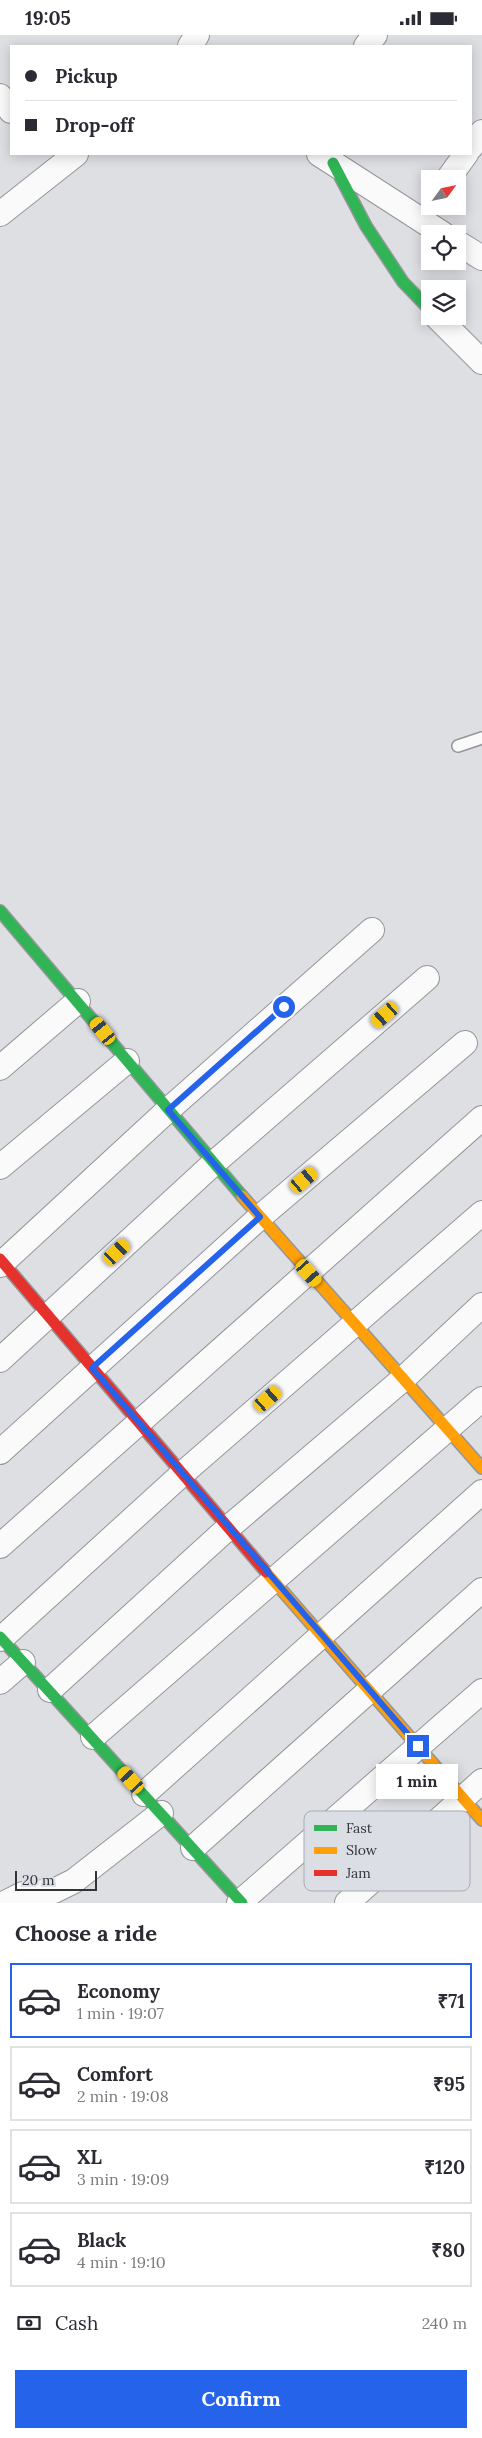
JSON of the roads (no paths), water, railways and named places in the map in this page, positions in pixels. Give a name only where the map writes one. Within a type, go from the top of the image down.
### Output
[{"type":"street","points":[[367,45],[375,35]]},
{"type":"street","points":[[0,96],[10,110]]},
{"type":"street","points":[[472,146],[482,132]]},
{"type":"street","points":[[0,213],[51,161],[72,155]]},
{"type":"street","points":[[454,170],[465,155]]},
{"type":"street","points":[[326,158],[421,209]]},
{"type":"street","points":[[326,158],[366,226],[403,282],[421,301]]},
{"type":"street","points":[[427,215],[436,225]]},
{"type":"street","points":[[466,248],[482,258]]},
{"type":"street","points":[[445,325],[482,362]]},
{"type":"street","points":[[0,911],[260,1217],[482,1468]]},
{"type":"street","points":[[372,930],[168,1110],[1,1262],[228,1528],[482,1820]]},
{"type":"street","points":[[0,1360],[214,1163],[427,978]]},
{"type":"street","points":[[0,1068],[78,1001]]},
{"type":"street","points":[[0,1452],[260,1217],[465,1043]]},
{"type":"street","points":[[0,1167],[127,1061]]},
{"type":"street","points":[[0,1545],[482,1118]]},
{"type":"street","points":[[304,1847],[240,1903],[93,1737],[1,1638],[182,1474],[482,1213]]},
{"type":"street","points":[[50,1690],[228,1528],[403,1379],[482,1305]]},
{"type":"street","points":[[93,1737],[449,1430],[482,1399]]},
{"type":"street","points":[[144,1794],[482,1492]]},
{"type":"street","points":[[193,1849],[482,1590]]},
{"type":"street","points":[[0,1682],[23,1662]]},
{"type":"street","points":[[344,1811],[482,1691]]},
{"type":"street","points":[[448,1811],[482,1781]]},
{"type":"street","points":[[5,1903],[23,1894],[54,1891],[74,1881],[161,1813]]},
{"type":"street","points":[[347,1903],[360,1891]]},
{"type":"lane","points":[[458,746],[482,738]]}]
